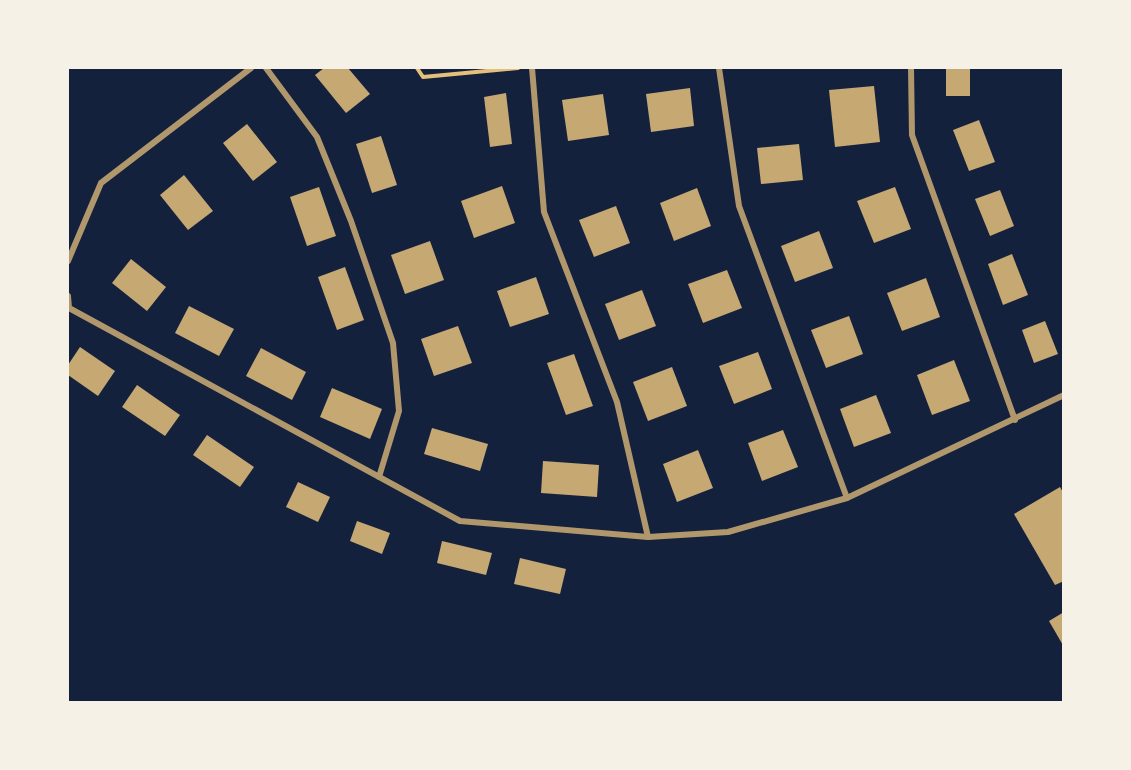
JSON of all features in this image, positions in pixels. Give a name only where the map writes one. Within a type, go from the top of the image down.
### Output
[{"type":"street","points":[[68,261],[101,183],[251,68]]},
{"type":"street","points":[[266,68],[317,137],[351,221],[393,343],[399,411],[378,477]]},
{"type":"street","points":[[532,68],[544,212],[617,402],[648,537]]},
{"type":"street","points":[[719,68],[739,206],[847,498]]},
{"type":"street","points":[[911,68],[912,135],[1015,420]]},
{"type":"street","points":[[68,296],[69,308],[460,521],[648,537],[728,532],[847,498],[1064,395]]},
{"type":"path","points":[[417,68],[423,77],[518,68]]},
{"type":"building","points":[[324,68],[348,68],[370,94],[346,113],[315,75]]},
{"type":"building","points":[[946,68],[970,68],[970,96],[946,96]]},
{"type":"building","points":[[874,86],[880,142],[835,147],[829,90]]},
{"type":"building","points":[[690,88],[694,126],[651,132],[646,94]]},
{"type":"building","points":[[506,93],[512,144],[490,147],[484,97]]},
{"type":"building","points":[[603,94],[609,135],[568,141],[562,100]]},
{"type":"building","points":[[979,120],[995,162],[969,171],[953,130]]},
{"type":"building","points":[[247,124],[277,162],[253,181],[223,143]]},
{"type":"building","points":[[381,136],[397,185],[372,193],[356,144]]},
{"type":"building","points":[[799,144],[803,180],[761,184],[757,148]]},
{"type":"building","points":[[184,175],[213,211],[188,230],[160,195]]},
{"type":"building","points":[[502,186],[515,223],[474,238],[461,201]]},
{"type":"building","points":[[319,187],[336,236],[307,246],[290,197]]},
{"type":"building","points":[[895,187],[911,229],[874,243],[857,201]]},
{"type":"building","points":[[697,188],[711,226],[674,241],[660,203]]},
{"type":"building","points":[[1000,190],[1014,226],[990,236],[975,199]]},
{"type":"building","points":[[616,206],[630,243],[594,257],[579,220]]},
{"type":"building","points":[[819,231],[833,268],[795,282],[781,246]]},
{"type":"building","points":[[430,241],[444,280],[405,294],[391,255]]},
{"type":"building","points":[[1012,254],[1028,295],[1003,305],[988,264]]},
{"type":"building","points":[[131,259],[166,287],[147,311],[112,283]]},
{"type":"building","points":[[345,267],[364,320],[337,330],[318,277]]},
{"type":"building","points":[[727,270],[742,308],[703,323],[688,284]]},
{"type":"building","points":[[536,277],[549,314],[510,327],[497,291]]},
{"type":"building","points":[[926,278],[940,317],[902,331],[887,293]]},
{"type":"building","points":[[642,290],[656,326],[619,340],[605,304]]},
{"type":"building","points":[[189,306],[234,329],[219,356],[175,333]]},
{"type":"building","points":[[849,316],[863,354],[826,368],[811,330]]},
{"type":"building","points":[[1045,321],[1058,354],[1034,363],[1022,330]]},
{"type":"building","points":[[458,326],[472,363],[434,376],[421,339]]},
{"type":"building","points":[[80,347],[115,371],[98,396],[68,375],[68,365]]},
{"type":"building","points":[[261,348],[306,372],[292,400],[246,376]]},
{"type":"building","points":[[758,352],[772,389],[734,404],[719,366]]},
{"type":"building","points":[[574,354],[593,406],[566,415],[547,363]]},
{"type":"building","points":[[954,360],[970,401],[932,415],[917,375]]},
{"type":"building","points":[[672,367],[687,406],[648,421],[633,382]]},
{"type":"building","points":[[137,385],[180,415],[165,436],[122,407]]},
{"type":"building","points":[[332,388],[382,409],[370,439],[320,417]]},
{"type":"building","points":[[876,395],[891,433],[854,447],[840,409]]},
{"type":"building","points":[[432,428],[488,444],[480,471],[424,454]]},
{"type":"building","points":[[783,430],[798,467],[762,481],[748,443]]},
{"type":"building","points":[[207,435],[254,467],[240,487],[193,455]]},
{"type":"building","points":[[698,450],[713,488],[677,502],[663,464]]},
{"type":"building","points":[[543,461],[599,465],[597,497],[541,493]]},
{"type":"building","points":[[298,482],[330,497],[318,522],[286,507]]},
{"type":"building","points":[[1060,487],[1064,494],[1064,581],[1055,585],[1014,514]]},
{"type":"building","points":[[357,521],[390,533],[382,554],[350,541]]},
{"type":"building","points":[[442,541],[492,553],[486,575],[437,563]]},
{"type":"building","points":[[520,558],[566,569],[560,594],[514,584]]},
{"type":"building","points":[[1064,612],[1064,647],[1049,621]]}]
